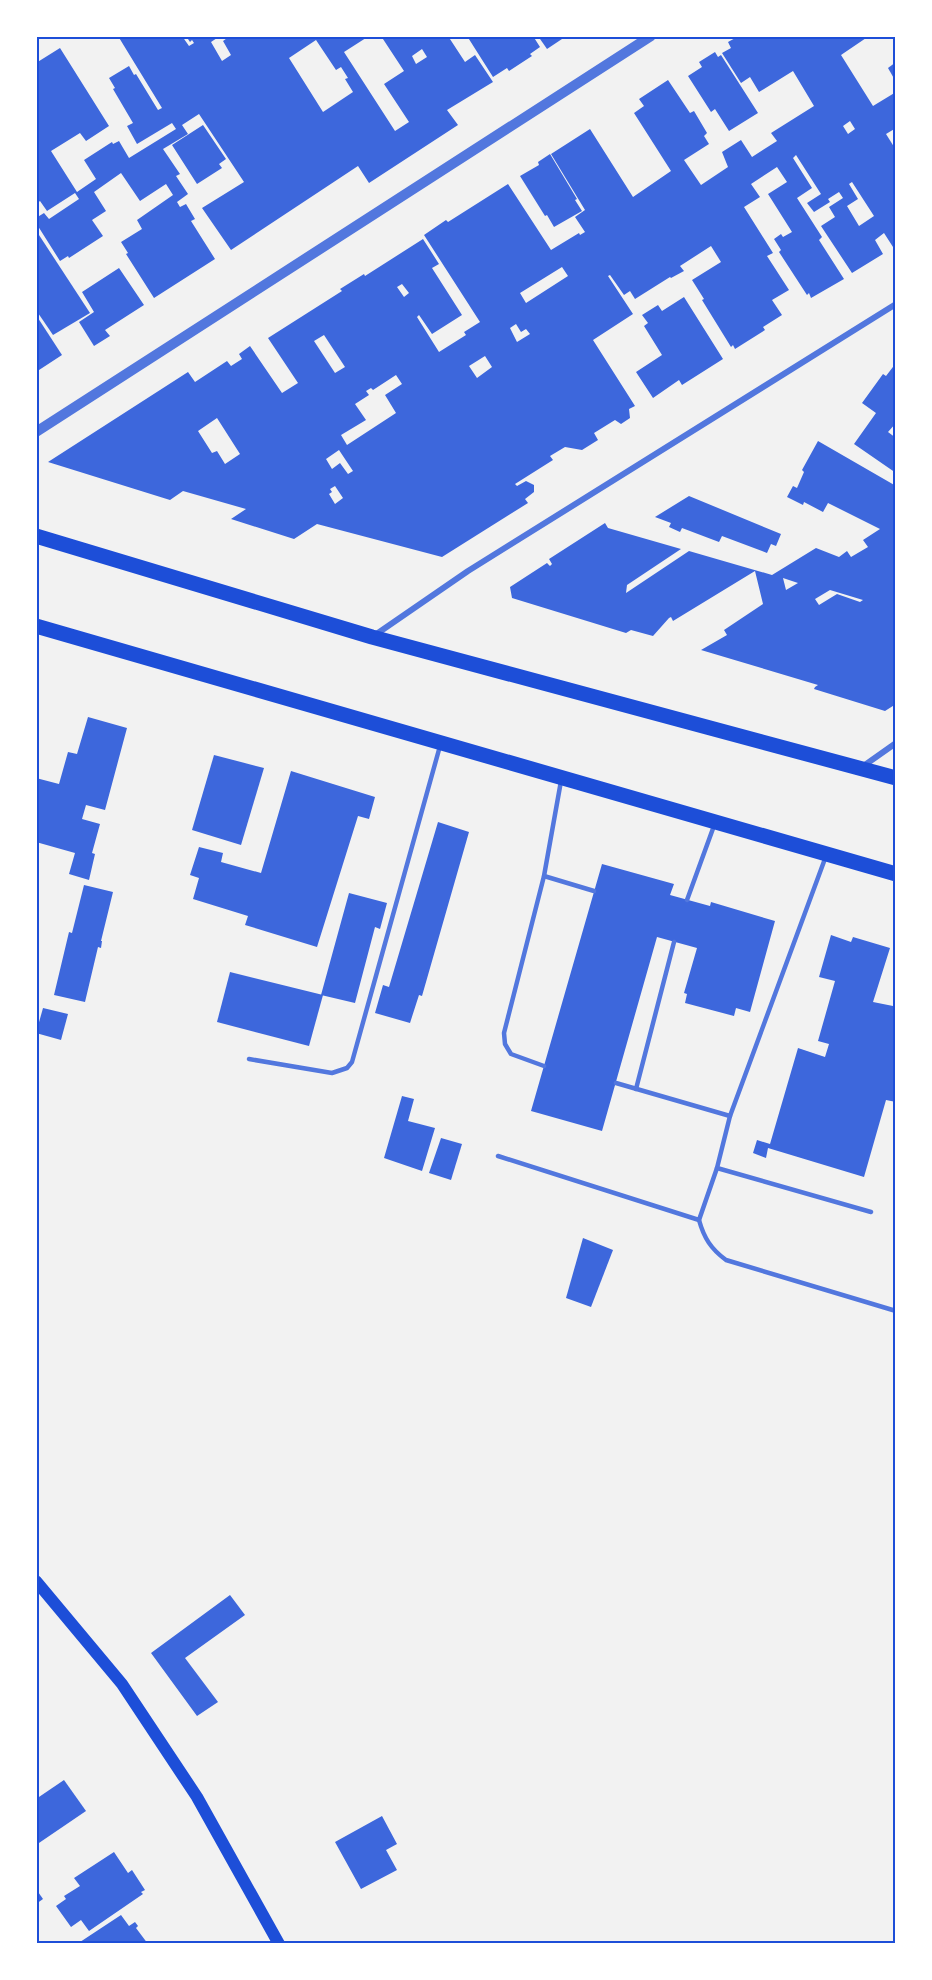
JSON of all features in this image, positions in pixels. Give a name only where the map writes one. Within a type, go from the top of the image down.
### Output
[{"type":"main road","points":[[36,536],[372,637],[896,778]]},
{"type":"main road","points":[[36,626],[896,874]]},
{"type":"main road","points":[[36,1581],[122,1684],[197,1797],[279,1944]]},
{"type":"street","points":[[36,432],[651,36]]},
{"type":"street","points":[[372,637],[468,570],[896,304]]},
{"type":"street","points":[[860,768],[896,743]]},
{"type":"lane","points":[[249,1059],[332,1073],[347,1068],[352,1062],[441,743]]},
{"type":"lane","points":[[544,1066],[511,1054],[505,1044],[504,1033],[544,876],[562,778]]},
{"type":"lane","points":[[687,900],[715,822]]},
{"type":"lane","points":[[826,854],[730,1116],[717,1168],[699,1220],[708,1242],[715,1252],[726,1260],[896,1311]]},
{"type":"lane","points":[[544,876],[594,891]]},
{"type":"lane","points":[[636,1089],[674,942]]},
{"type":"lane","points":[[616,1083],[730,1116]]},
{"type":"lane","points":[[498,1156],[699,1220]]},
{"type":"lane","points":[[717,1168],[871,1212]]},
{"type":"building","points":[[118,36],[182,36],[189,46],[194,43],[192,40],[190,42],[186,36],[220,36],[211,42],[222,61],[231,55],[223,41],[230,36],[369,36],[344,52],[395,131],[409,122],[384,84],[404,71],[381,36],[398,36],[400,39],[404,36],[448,36],[465,62],[475,55],[493,82],[447,110],[458,125],[369,183],[358,166],[231,250],[202,208],[244,182],[199,114],[182,125],[188,134],[163,149],[180,174],[176,176],[188,194],[177,202],[180,207],[186,204],[195,219],[191,221],[215,259],[154,298],[121,242],[142,229],[137,220],[173,195],[166,184],[140,201],[121,173],[94,192],[106,211],[92,220],[103,236],[69,258],[68,256],[60,261],[36,223],[36,218],[44,213],[49,219],[79,199],[75,193],[47,211],[40,201],[36,204],[36,63],[60,48],[109,126],[86,141],[80,133],[51,151],[77,192],[96,179],[84,160],[112,142],[113,144],[119,141],[129,158],[176,129],[172,123],[137,144],[127,126],[133,123],[109,78],[129,66],[158,110],[162,108]],"holes":[[[316,40],[336,70],[341,67],[353,92],[323,112],[289,58]],[[422,49],[427,57],[416,64],[412,56]]]},
{"type":"building","points":[[467,36],[533,36],[540,47],[530,54],[532,56],[509,71],[507,68],[493,77]]},
{"type":"building","points":[[538,36],[564,36],[565,37],[547,49]]},
{"type":"building","points":[[739,36],[869,36],[841,55],[873,106],[896,92],[896,128],[886,134],[896,150],[896,245],[893,247],[884,233],[875,240],[883,254],[852,273],[821,226],[835,217],[829,207],[843,198],[839,192],[828,199],[830,202],[814,212],[807,203],[821,194],[796,155],[793,158],[812,188],[797,198],[822,237],[819,240],[844,279],[811,298],[779,252],[781,250],[774,239],[781,234],[783,237],[792,232],[768,194],[787,182],[777,167],[751,184],[760,197],[744,207],[773,253],[767,256],[789,290],[772,300],[782,315],[763,327],[765,330],[735,349],[733,345],[731,347],[692,280],[721,262],[711,246],[680,266],[684,271],[635,299],[630,291],[624,295],[610,275],[608,276],[633,314],[593,340],[635,406],[629,409],[630,418],[621,424],[615,420],[594,433],[598,440],[582,450],[565,447],[550,456],[553,460],[515,484],[517,486],[526,481],[534,485],[534,492],[525,499],[528,503],[442,557],[317,524],[294,539],[231,519],[246,509],[183,491],[170,500],[48,462],[188,372],[195,382],[227,361],[231,366],[242,359],[239,354],[250,346],[282,393],[298,383],[268,338],[342,291],[340,289],[423,239],[439,264],[432,268],[462,315],[432,334],[419,315],[417,317],[439,352],[466,335],[464,332],[480,322],[424,235],[446,220],[448,222],[508,184],[551,250],[579,233],[580,235],[585,232],[575,217],[585,210],[551,154],[590,129],[633,197],[671,171],[634,113],[644,106],[639,99],[668,80],[690,113],[694,111],[707,133],[704,136],[709,144],[684,160],[701,185],[728,167],[722,152],[741,140],[752,157],[777,141],[771,133],[814,106],[793,71],[759,92],[750,77],[741,83],[722,53],[731,48],[728,42]],"holes":[[[850,121],[855,129],[848,134],[843,126]],[[852,182],[874,216],[859,226],[847,206],[858,199],[849,184]],[[562,267],[568,276],[526,303],[520,293]],[[402,284],[409,293],[404,297],[397,287]],[[516,324],[521,332],[526,329],[530,334],[517,342],[510,328]],[[324,335],[345,367],[335,373],[314,341]],[[485,356],[492,367],[477,378],[469,366]],[[396,375],[402,384],[385,395],[396,413],[347,445],[341,435],[366,420],[355,404],[369,395],[366,391],[371,388],[373,390]],[[217,418],[240,454],[225,464],[217,451],[212,453],[198,431]],[[339,450],[353,471],[348,474],[340,463],[332,469],[326,459]],[[335,486],[343,498],[335,504],[329,494],[332,492],[330,489]]]},
{"type":"building","points":[[715,52],[718,57],[721,55],[758,113],[729,131],[715,109],[711,112],[688,76],[702,67],[699,62]]},
{"type":"building","points":[[896,62],[896,82],[888,68]]},
{"type":"building","points":[[203,125],[226,159],[219,164],[222,168],[197,184],[172,145]]},
{"type":"building","points":[[550,154],[582,211],[554,227],[520,176],[539,165],[538,162]]},
{"type":"building","points":[[39,235],[90,313],[53,335],[36,310],[36,238]]},
{"type":"building","points":[[119,268],[144,305],[105,330],[110,336],[94,346],[79,322],[94,312],[82,292]]},
{"type":"building","points":[[684,297],[723,359],[682,385],[679,380],[653,398],[636,372],[662,355],[644,326],[648,323],[642,315],[658,305],[662,311]]},
{"type":"building","points":[[36,315],[62,355],[36,372]]},
{"type":"building","points":[[896,363],[896,423],[888,432],[896,438],[896,473],[854,444],[876,413],[862,403],[883,374],[886,376]]},
{"type":"building","points":[[818,441],[896,486],[896,704],[885,711],[814,689],[818,685],[701,650],[727,635],[724,630],[763,604],[755,571],[673,621],[671,617],[669,618],[653,636],[631,630],[626,633],[512,598],[510,587],[547,563],[550,566],[552,564],[549,559],[605,523],[608,528],[681,549],[627,585],[626,593],[689,551],[772,575],[816,548],[839,557],[847,551],[851,557],[868,547],[863,540],[880,529],[828,503],[823,512],[804,502],[803,505],[787,497],[793,486],[797,488],[804,472],[802,470]],"holes":[[[783,578],[798,583],[786,590]],[[830,590],[863,600],[860,602],[837,594],[819,605],[815,599]]]},
{"type":"building","points":[[689,496],[781,534],[776,546],[771,544],[767,553],[722,536],[719,542],[682,528],[680,532],[669,527],[671,523],[655,517]]},
{"type":"building","points":[[88,717],[127,728],[105,810],[86,805],[82,819],[100,824],[92,853],[95,854],[89,880],[69,874],[75,853],[36,842],[36,778],[59,784],[68,752],[77,754]]},
{"type":"building","points":[[214,755],[264,768],[241,845],[192,830]]},
{"type":"building","points":[[291,771],[375,797],[369,819],[358,816],[317,947],[245,925],[248,916],[193,899],[199,878],[190,875],[199,847],[223,853],[221,862],[261,873]]},
{"type":"building","points":[[438,822],[469,832],[422,996],[419,995],[410,1023],[375,1013],[383,985],[389,987]]},
{"type":"building","points":[[602,864],[674,884],[670,895],[710,906],[711,902],[775,921],[750,1012],[736,1008],[734,1016],[685,1003],[687,994],[684,993],[697,948],[657,937],[602,1131],[531,1111]]},
{"type":"building","points":[[84,885],[113,892],[101,948],[98,947],[85,1002],[54,995],[69,932],[72,933]]},
{"type":"building","points":[[349,893],[387,903],[380,929],[375,927],[355,1003],[321,995]]},
{"type":"building","points":[[831,935],[851,942],[853,937],[890,948],[873,1002],[893,1006],[896,997],[896,1102],[886,1100],[864,1177],[768,1148],[766,1158],[753,1153],[757,1140],[770,1144],[798,1048],[825,1057],[829,1044],[818,1041],[835,981],[819,977]]},
{"type":"building","points":[[230,972],[323,995],[309,1046],[217,1022]]},
{"type":"building","points":[[43,1008],[68,1014],[61,1040],[36,1033]]},
{"type":"building","points":[[402,1096],[414,1099],[408,1121],[435,1128],[422,1171],[384,1158]]},
{"type":"building","points":[[441,1138],[462,1144],[451,1180],[429,1173]]},
{"type":"building","points":[[583,1238],[613,1250],[591,1307],[566,1298]]},
{"type":"building","points":[[230,1595],[245,1615],[185,1658],[218,1702],[197,1716],[151,1653]]},
{"type":"building","points":[[64,1780],[86,1811],[36,1845],[36,1799]]},
{"type":"building","points":[[382,1816],[397,1844],[386,1850],[397,1870],[361,1889],[335,1842]]},
{"type":"building","points":[[114,1852],[128,1873],[132,1870],[145,1890],[141,1892],[143,1894],[89,1931],[81,1920],[71,1927],[56,1906],[66,1899],[64,1896],[80,1886],[74,1878]]},
{"type":"building","points":[[36,1889],[43,1899],[36,1904]]},
{"type":"building","points":[[121,1915],[129,1926],[135,1922],[138,1926],[136,1928],[148,1944],[77,1944]]}]
